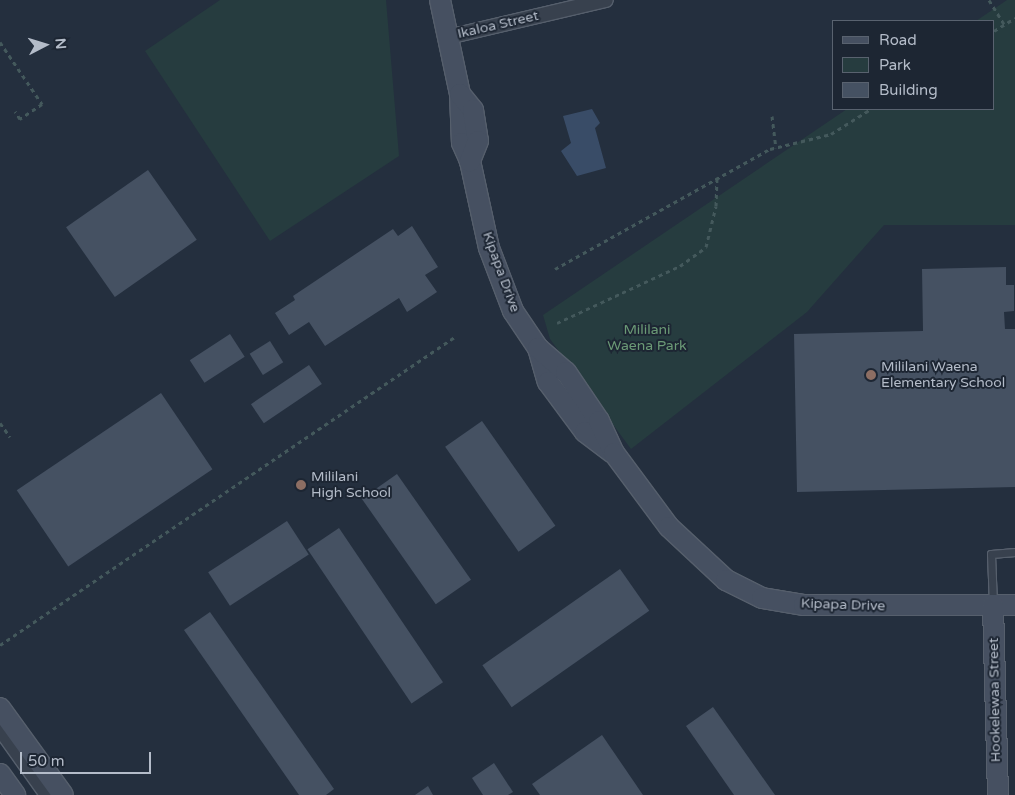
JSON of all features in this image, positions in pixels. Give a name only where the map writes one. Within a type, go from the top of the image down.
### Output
[{"type":"street","name":"Kipapa Drive","points":[[440,0],[460,94],[462,143],[470,161],[489,248],[513,311],[538,348],[566,372],[599,421],[614,453],[697,558],[726,580],[762,598],[845,607],[1015,604]]},
{"type":"street","name":"Ikaloa Street","points":[[448,37],[606,0]]},
{"type":"street","name":"Hookelewaa Street","points":[[993,605],[998,795]]},
{"type":"street","points":[[0,708],[63,795]]},
{"type":"street","points":[[0,729],[47,795]]},
{"type":"street","points":[[0,774],[15,795]]},
{"type":"lane","points":[[993,605],[991,554],[1015,552]]},
{"type":"path","points":[[989,0],[1004,24]]},
{"type":"path","points":[[995,30],[1015,18]]},
{"type":"path","points":[[0,42],[42,104],[20,119],[15,111]]},
{"type":"path","points":[[555,269],[776,148],[831,134],[869,110]]},
{"type":"path","points":[[772,116],[776,148]]},
{"type":"path","points":[[557,323],[680,266],[706,247],[716,206],[717,179]]},
{"type":"path","points":[[0,646],[456,336]]},
{"type":"path","points":[[0,422],[10,437]]},
{"type":"green space","points":[[220,0],[386,0],[399,156],[270,241],[145,51]]},
{"type":"green space","name":"Mililani Waena Park","points":[[1007,0],[1015,0],[1015,225],[884,225],[807,312],[631,449],[550,339],[543,315],[846,110],[995,110],[995,20],[977,20]]},
{"type":"water","points":[[592,109],[600,123],[595,128],[606,168],[577,176],[561,151],[571,143],[563,116]]},
{"type":"building","points":[[148,170],[197,240],[115,297],[66,227]]},
{"type":"building","points":[[412,226],[438,267],[425,275],[437,292],[407,312],[399,298],[325,346],[309,322],[289,335],[275,313],[295,300],[293,296],[393,229],[398,236]]},
{"type":"building","points":[[1006,267],[1006,285],[1014,285],[1014,311],[1004,312],[1005,329],[1015,329],[1015,487],[797,492],[794,334],[923,331],[922,269]]},
{"type":"building","points":[[230,334],[245,357],[204,383],[190,360]]},
{"type":"building","points":[[270,341],[283,362],[263,375],[250,354]]},
{"type":"building","points":[[309,365],[322,384],[264,423],[251,404]]},
{"type":"building","points":[[161,393],[212,469],[68,567],[17,490]]},
{"type":"building","points":[[482,421],[555,526],[519,552],[445,447]]},
{"type":"building","points":[[397,474],[471,580],[436,604],[362,499]]},
{"type":"building","points":[[287,521],[309,555],[230,606],[208,572]]},
{"type":"building","points":[[339,528],[443,682],[412,703],[307,549]]},
{"type":"building","points":[[620,569],[649,611],[512,707],[482,665]]},
{"type":"building","points":[[210,612],[334,789],[326,795],[299,795],[184,630]]},
{"type":"building","points":[[713,707],[775,795],[734,795],[686,726]]},
{"type":"building","points":[[602,735],[643,795],[540,795],[532,784]]},
{"type":"building","points":[[494,763],[513,792],[508,795],[483,795],[472,778]]},
{"type":"building","points":[[428,786],[433,795],[415,795]]},
{"type":"place","name":"Mililani Waena Elementary School","points":[[871,375]]},
{"type":"place","name":"Mililani High School","points":[[301,485]]}]
